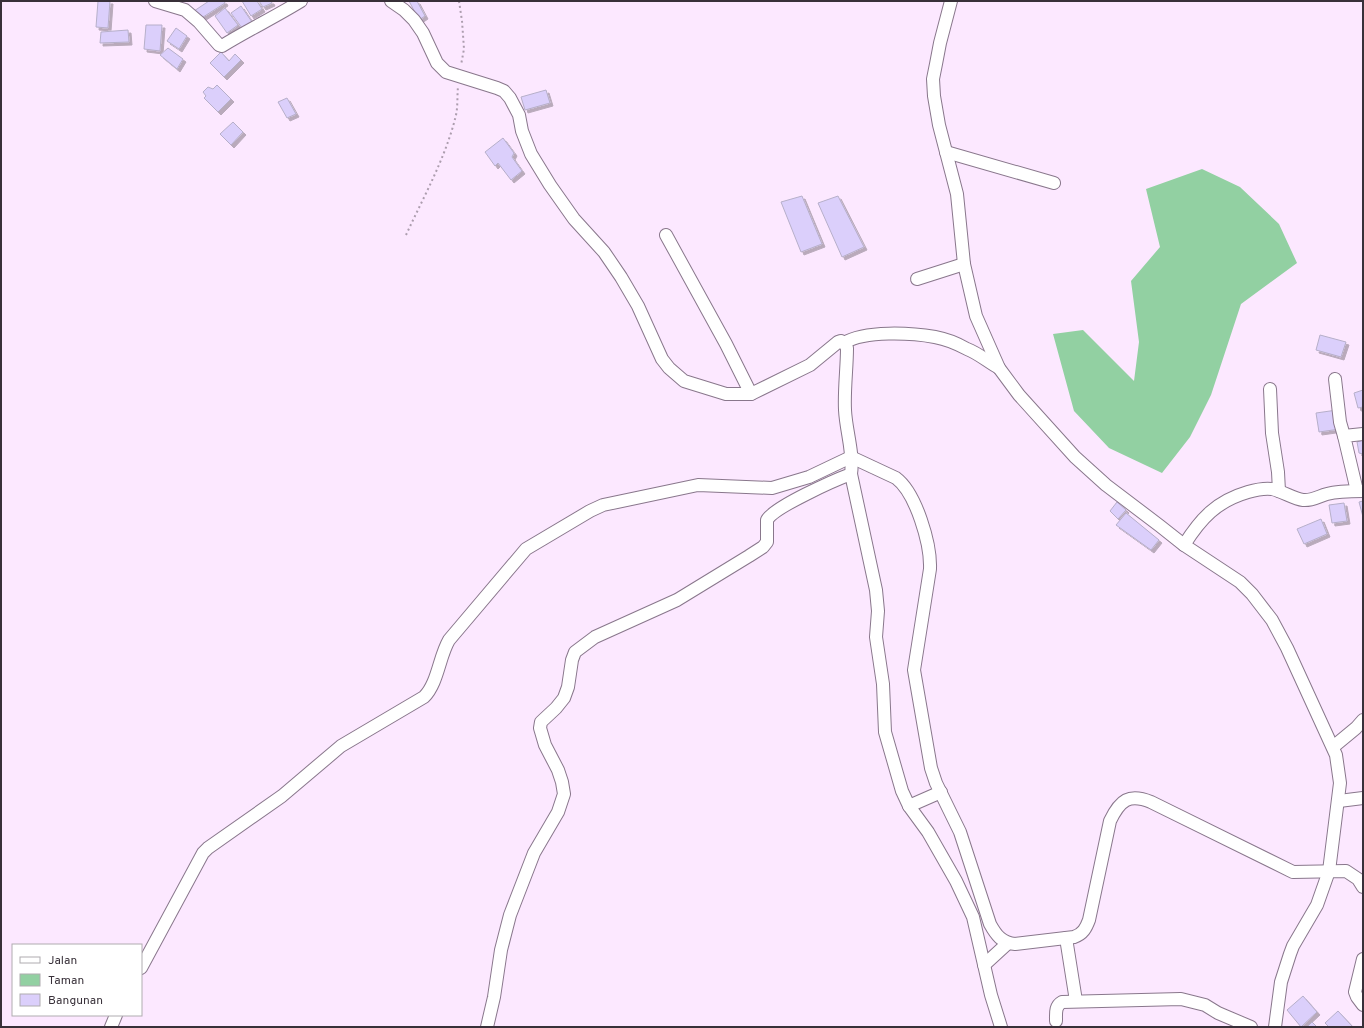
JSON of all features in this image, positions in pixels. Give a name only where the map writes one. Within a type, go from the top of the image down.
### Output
[{"type":"street","points":[[155,1],[185,10],[199,22],[218,45],[222,46],[301,1]]},
{"type":"street","points":[[391,1],[404,10],[414,20],[423,33],[437,63],[446,72],[497,88],[504,91],[510,98],[519,115],[522,131],[531,154],[574,219],[604,252],[621,277],[638,306],[662,359],[669,368],[684,381],[726,394],[751,394],[810,364],[838,342],[841,341],[844,343],[861,336],[889,334],[937,337],[969,349],[999,368]]},
{"type":"street","points":[[951,1],[940,42],[934,79],[934,96],[939,125],[957,194],[964,264],[976,316],[999,368],[1019,395],[1075,457],[1106,485],[1184,545],[1240,582],[1260,603],[1272,620],[1292,659],[1306,692],[1333,747],[1339,771],[1340,783],[1329,871],[1317,905],[1293,946],[1290,954],[1282,982],[1275,1027]]},
{"type":"street","points":[[946,152],[1054,183]]},
{"type":"street","points":[[666,235],[726,344],[751,394]]},
{"type":"street","points":[[917,279],[964,264]]},
{"type":"street","points":[[844,343],[847,348],[844,385],[848,442],[851,457],[851,474],[876,590],[878,611],[876,637],[883,684],[885,732],[902,791],[909,806],[928,832],[961,890],[972,917],[991,995],[1001,1027]]},
{"type":"street","points":[[1184,545],[1195,527],[1212,510],[1224,501],[1255,490],[1270,489],[1303,500],[1312,500],[1327,494],[1360,491],[1340,422],[1335,379]]},
{"type":"street","points":[[1270,389],[1272,433],[1278,472],[1279,491]]},
{"type":"street","points":[[1344,436],[1363,434]]},
{"type":"street","points":[[851,457],[901,481],[918,510],[930,558],[930,569],[914,670],[931,768],[960,832],[990,924],[997,935],[1008,943],[1015,944],[1079,936],[1087,926],[1110,821],[1122,803],[1134,797],[1151,802],[1293,872],[1346,871],[1358,880],[1363,887]]},
{"type":"street","points":[[142,966],[203,853],[282,796],[341,746],[424,696],[431,688],[449,640],[526,549],[590,511],[603,505],[698,485],[772,488],[809,477],[851,457]]},
{"type":"street","points":[[486,1027],[494,997],[501,950],[510,915],[534,853],[558,812],[564,794],[558,770],[545,745],[540,728],[541,722],[564,698],[568,687],[572,660],[575,652],[595,636],[677,600],[763,547],[767,542],[767,520],[773,513],[813,491],[851,474]]},
{"type":"street","points":[[1333,747],[1356,728],[1363,720]]},
{"type":"street","points":[[909,806],[941,792]]},
{"type":"street","points":[[1338,801],[1363,798]]},
{"type":"street","points":[[1066,938],[1076,1001]]},
{"type":"street","points":[[984,965],[1008,943]]},
{"type":"street","points":[[1363,958],[1355,992],[1363,1005]]},
{"type":"street","points":[[1056,1021],[1057,1005],[1062,1002],[1181,999],[1205,1005],[1218,1013],[1251,1027]]},
{"type":"street","points":[[111,1027],[116,1016]]},
{"type":"path","points":[[406,235],[446,145],[456,114],[458,75],[464,49],[459,1]]},
{"type":"green space","points":[[1202,169],[1240,187],[1279,224],[1297,263],[1241,304],[1211,395],[1190,437],[1162,473],[1109,448],[1074,411],[1053,334],[1083,330],[1134,381],[1139,342],[1131,281],[1160,247],[1146,189]]},
{"type":"building","points":[[98,1],[110,1],[108,28],[96,27]]},
{"type":"building","points":[[209,1],[224,1],[225,3],[200,19],[194,11]]},
{"type":"building","points":[[242,1],[257,1],[262,9],[251,16]]},
{"type":"building","points":[[259,1],[271,1],[272,3],[263,7]]},
{"type":"building","points":[[409,1],[417,1],[425,16],[419,20]]},
{"type":"building","points":[[241,6],[252,22],[242,28],[231,13]]},
{"type":"building","points":[[225,8],[238,25],[227,33],[215,16]]},
{"type":"building","points":[[146,25],[162,25],[160,51],[144,49]]},
{"type":"building","points":[[176,28],[187,36],[179,49],[167,41]]},
{"type":"building","points":[[128,30],[129,42],[100,43],[101,32]]},
{"type":"building","points":[[168,48],[183,59],[177,69],[160,55]]},
{"type":"building","points":[[221,52],[229,61],[235,54],[241,60],[224,77],[210,63]]},
{"type":"building","points":[[217,85],[231,99],[218,112],[204,98],[206,96],[203,92],[208,87],[213,89]]},
{"type":"building","points":[[546,90],[550,103],[525,110],[521,97]]},
{"type":"building","points":[[287,98],[296,114],[287,118],[278,102]]},
{"type":"building","points":[[233,122],[243,132],[231,145],[220,134]]},
{"type":"building","points":[[503,138],[514,153],[512,157],[522,171],[511,180],[498,163],[495,166],[485,152]]},
{"type":"building","points":[[802,196],[822,244],[801,252],[781,202]]},
{"type":"building","points":[[838,196],[864,247],[842,257],[818,203]]},
{"type":"building","points":[[1320,335],[1346,342],[1341,357],[1316,350]]},
{"type":"building","points":[[1363,390],[1363,407],[1358,408],[1354,393]]},
{"type":"building","points":[[1337,410],[1340,429],[1319,432],[1316,413]]},
{"type":"building","points":[[1363,440],[1363,454],[1359,453],[1357,442]]},
{"type":"building","points":[[1363,501],[1363,517],[1359,502]]},
{"type":"building","points":[[1117,502],[1126,510],[1118,519],[1110,511]]},
{"type":"building","points":[[1344,503],[1347,521],[1332,523],[1329,505]]},
{"type":"building","points":[[1126,513],[1159,540],[1151,550],[1116,525]]},
{"type":"building","points":[[1321,519],[1327,534],[1304,544],[1297,529]]},
{"type":"building","points":[[1303,996],[1317,1012],[1301,1027],[1287,1010]]},
{"type":"building","points":[[1338,1011],[1352,1027],[1329,1027],[1325,1023]]},
{"type":"building","points":[[1312,1022],[1317,1027],[1307,1027]]}]
